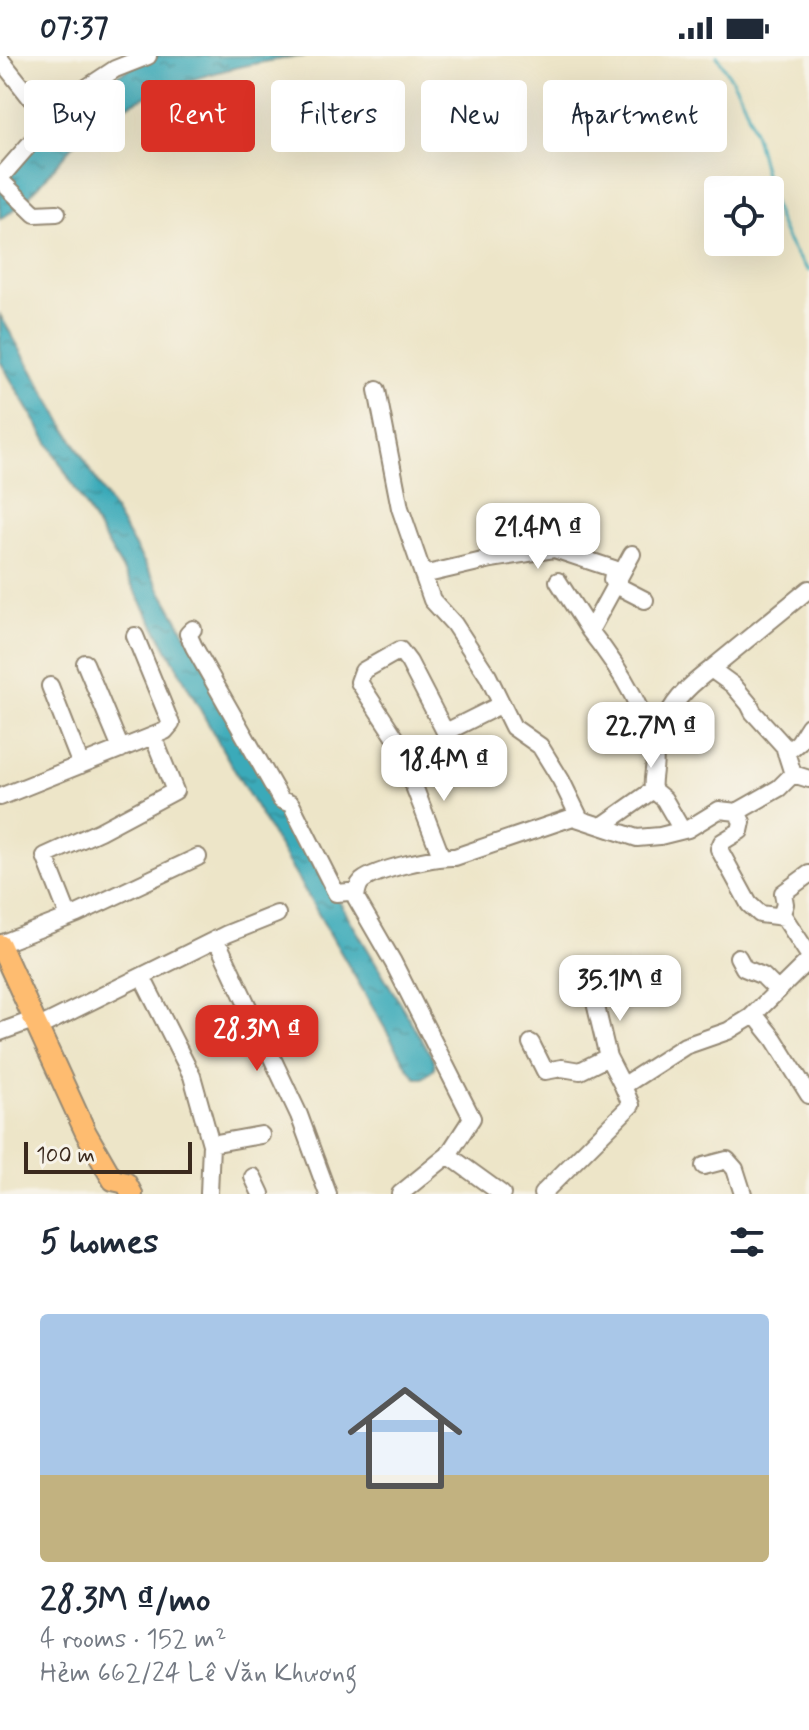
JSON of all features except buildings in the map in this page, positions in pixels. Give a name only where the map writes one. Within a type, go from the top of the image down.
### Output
[{"type":"main road","points":[[0,944],[112,1187],[126,1183],[132,1194]]},
{"type":"street","points":[[98,80],[115,69],[148,56]]},
{"type":"street","points":[[0,59],[24,89]]},
{"type":"street","points":[[24,152],[0,179],[35,214],[57,213]]},
{"type":"street","points":[[377,390],[400,508],[432,600],[454,624],[488,676],[513,727],[540,746],[580,819]]},
{"type":"street","points":[[423,575],[554,549],[614,569],[614,584],[645,600]]},
{"type":"street","points":[[590,631],[632,554]]},
{"type":"street","points":[[558,581],[614,662],[647,729],[655,757],[651,778],[653,790],[664,799],[682,830]]},
{"type":"street","points":[[652,746],[663,731],[674,706],[692,683],[809,589]]},
{"type":"street","points":[[193,629],[188,634],[194,647],[281,800],[291,804],[336,893],[356,895]]},
{"type":"street","points":[[0,797],[165,731],[171,724],[135,636]]},
{"type":"street","points":[[441,856],[395,737],[359,682],[363,671],[400,650],[451,743]]},
{"type":"street","points":[[85,663],[121,749]]},
{"type":"street","points":[[400,1194],[448,1155],[472,1118],[356,895],[357,888],[364,880],[441,856],[455,857],[573,817],[637,838],[660,836],[682,830],[719,810],[737,812],[801,777],[784,746],[741,694],[711,669]]},
{"type":"street","points":[[50,686],[81,765]]},
{"type":"street","points":[[407,765],[451,743],[502,704]]},
{"type":"street","points":[[786,753],[799,742],[809,726]]},
{"type":"street","points":[[69,917],[45,856],[175,791],[153,736]]},
{"type":"street","points":[[602,826],[653,790]]},
{"type":"street","points":[[623,1086],[685,1046],[728,1031],[754,1014],[809,958],[784,917],[760,914],[749,904],[719,849],[722,842],[740,831],[742,822],[737,812]]},
{"type":"street","points":[[0,944],[69,917],[198,857]]},
{"type":"street","points":[[781,916],[785,904],[783,893],[809,874]]},
{"type":"street","points":[[0,1032],[35,1024],[142,977],[216,939],[277,914]]},
{"type":"street","points":[[216,939],[299,1115],[328,1194]]},
{"type":"street","points":[[738,957],[744,968],[763,976],[778,991]]},
{"type":"street","points":[[542,1194],[631,1105],[608,1057],[588,973]]},
{"type":"street","points":[[142,977],[192,1076],[211,1144],[209,1194]]},
{"type":"street","points":[[754,1014],[774,1039],[809,1095]]},
{"type":"street","points":[[531,1043],[545,1071],[562,1068],[580,1071],[608,1057]]},
{"type":"street","points":[[211,1144],[261,1135]]},
{"type":"street","points":[[448,1155],[502,1194]]},
{"type":"street","points":[[704,1166],[727,1160],[735,1169],[743,1194]]},
{"type":"street","points":[[253,1177],[261,1194]]},
{"type":"water","points":[[153,56],[306,56],[249,65],[191,80],[141,80],[141,99],[125,107],[125,80],[108,80]]},
{"type":"water","points":[[26,152],[67,152],[34,191],[0,219],[0,182]]},
{"type":"water","points":[[0,315],[313,858],[434,1060],[435,1068],[423,1078],[416,1078],[407,1066],[0,361]]},
{"type":"waterway","points":[[717,56],[746,108],[771,198],[786,237],[809,271]]}]
